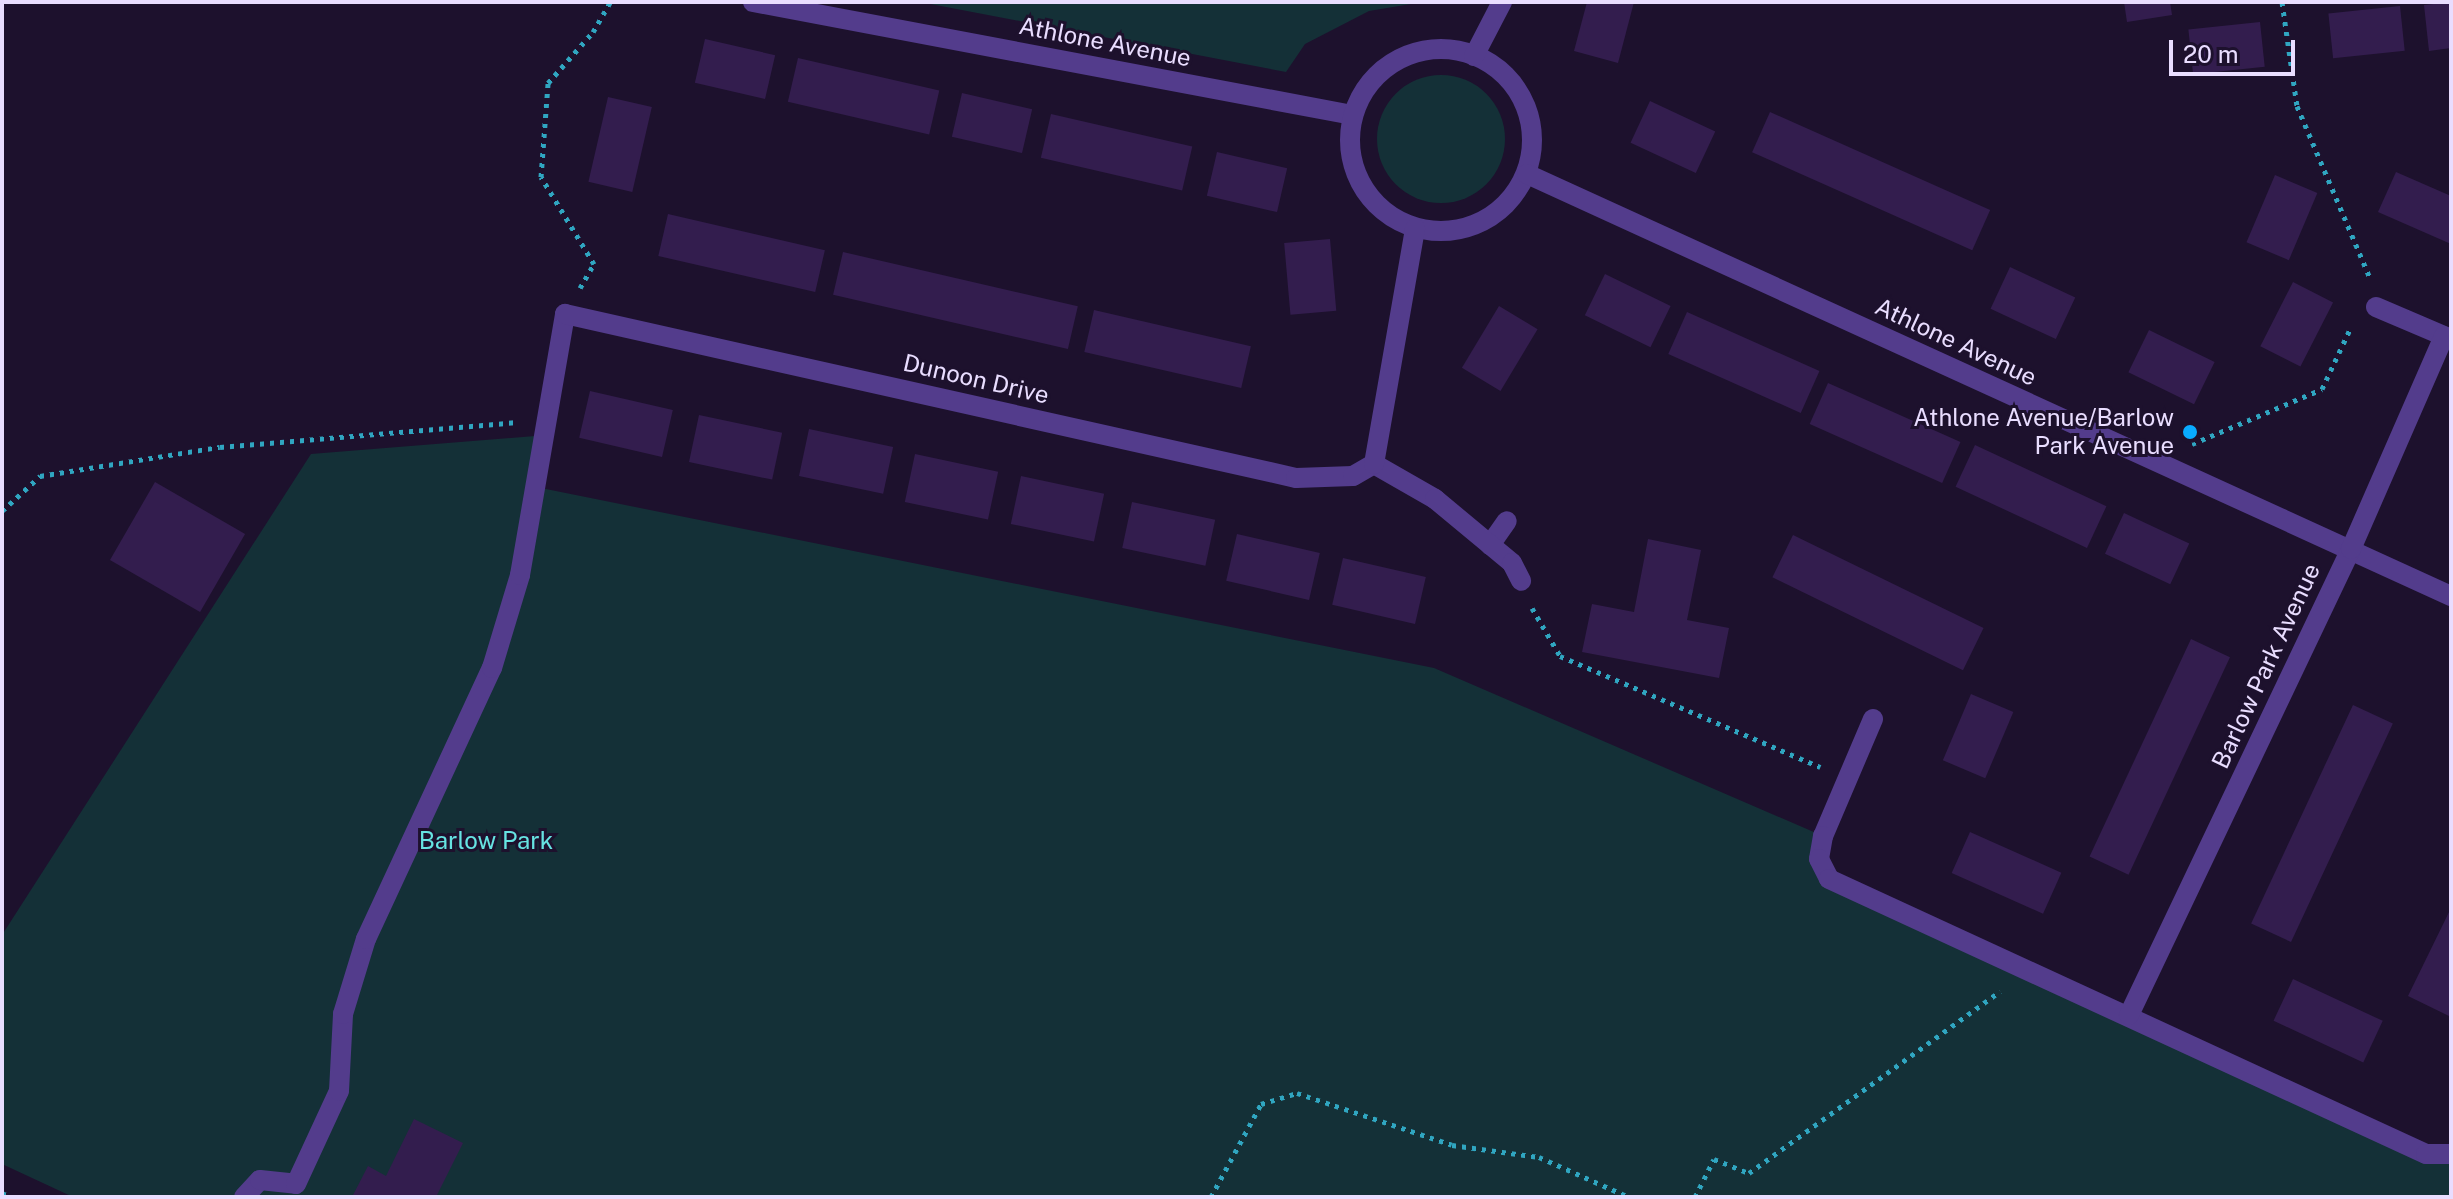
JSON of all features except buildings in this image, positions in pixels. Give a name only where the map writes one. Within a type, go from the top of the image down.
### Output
[{"type":"street","name":"Athlone Avenue","points":[[753,2],[1352,115]]},
{"type":"street","points":[[1474,56],[1502,2]]},
{"type":"street","points":[[1456,49],[1487,60],[1512,81],[1528,109],[1533,141],[1527,174],[1510,201],[1484,222],[1454,231],[1415,229],[1386,214],[1363,189],[1351,159],[1352,115],[1366,86],[1389,64],[1424,50],[1456,49]]},
{"type":"street","name":"Athlone Avenue","points":[[1527,174],[2451,596]]},
{"type":"street","points":[[1415,229],[1374,464],[1435,499],[1512,563],[1521,581]]},
{"type":"street","name":"Barlow Park Avenue","points":[[2129,1015],[2448,338],[2370,304]]},
{"type":"street","points":[[244,1197],[260,1180],[296,1184],[339,1091],[343,1014],[366,939],[492,668],[520,575],[565,314]]},
{"type":"street","name":"Dunoon Drive","points":[[565,314],[1296,478],[1353,476],[1374,464]]},
{"type":"street","points":[[1490,545],[1507,521]]},
{"type":"street","points":[[1873,719],[1823,836],[1819,859],[1829,879],[2426,1154],[2451,1154]]},
{"type":"path","points":[[565,314],[594,264],[541,177],[548,83],[593,32],[610,2]]},
{"type":"path","points":[[2150,460],[2322,389],[2370,304],[2372,283],[2297,106],[2282,2]]},
{"type":"path","points":[[2,511],[40,476],[220,447],[507,422],[546,422]]},
{"type":"path","points":[[1521,581],[1528,602],[1560,656],[1847,778]]},
{"type":"path","points":[[1695,1197],[1714,1159],[1749,1173],[2029,970]]},
{"type":"path","points":[[1211,1197],[1261,1104],[1297,1093],[1452,1145],[1539,1157],[1629,1197]]},
{"type":"path","points":[[2,1193],[11,1197]]},
{"type":"green space","points":[[920,2],[1423,2],[1369,11],[1305,44],[1286,72]]},
{"type":"green space","points":[[1441,75],[1465,80],[1486,94],[1500,115],[1505,139],[1500,163],[1486,184],[1465,198],[1441,203],[1417,198],[1396,184],[1382,163],[1377,139],[1382,115],[1396,94],[1417,80]]},
{"type":"green space","name":"Barlow Park","points":[[535,436],[526,485],[1434,668],[1823,836],[1829,879],[2426,1154],[2451,1154],[2451,1197],[73,1197],[2,1164],[2,935],[311,454]]},
{"type":"place","name":"Athlone Avenue/Barlow Park Avenue","points":[[2190,432]]}]
